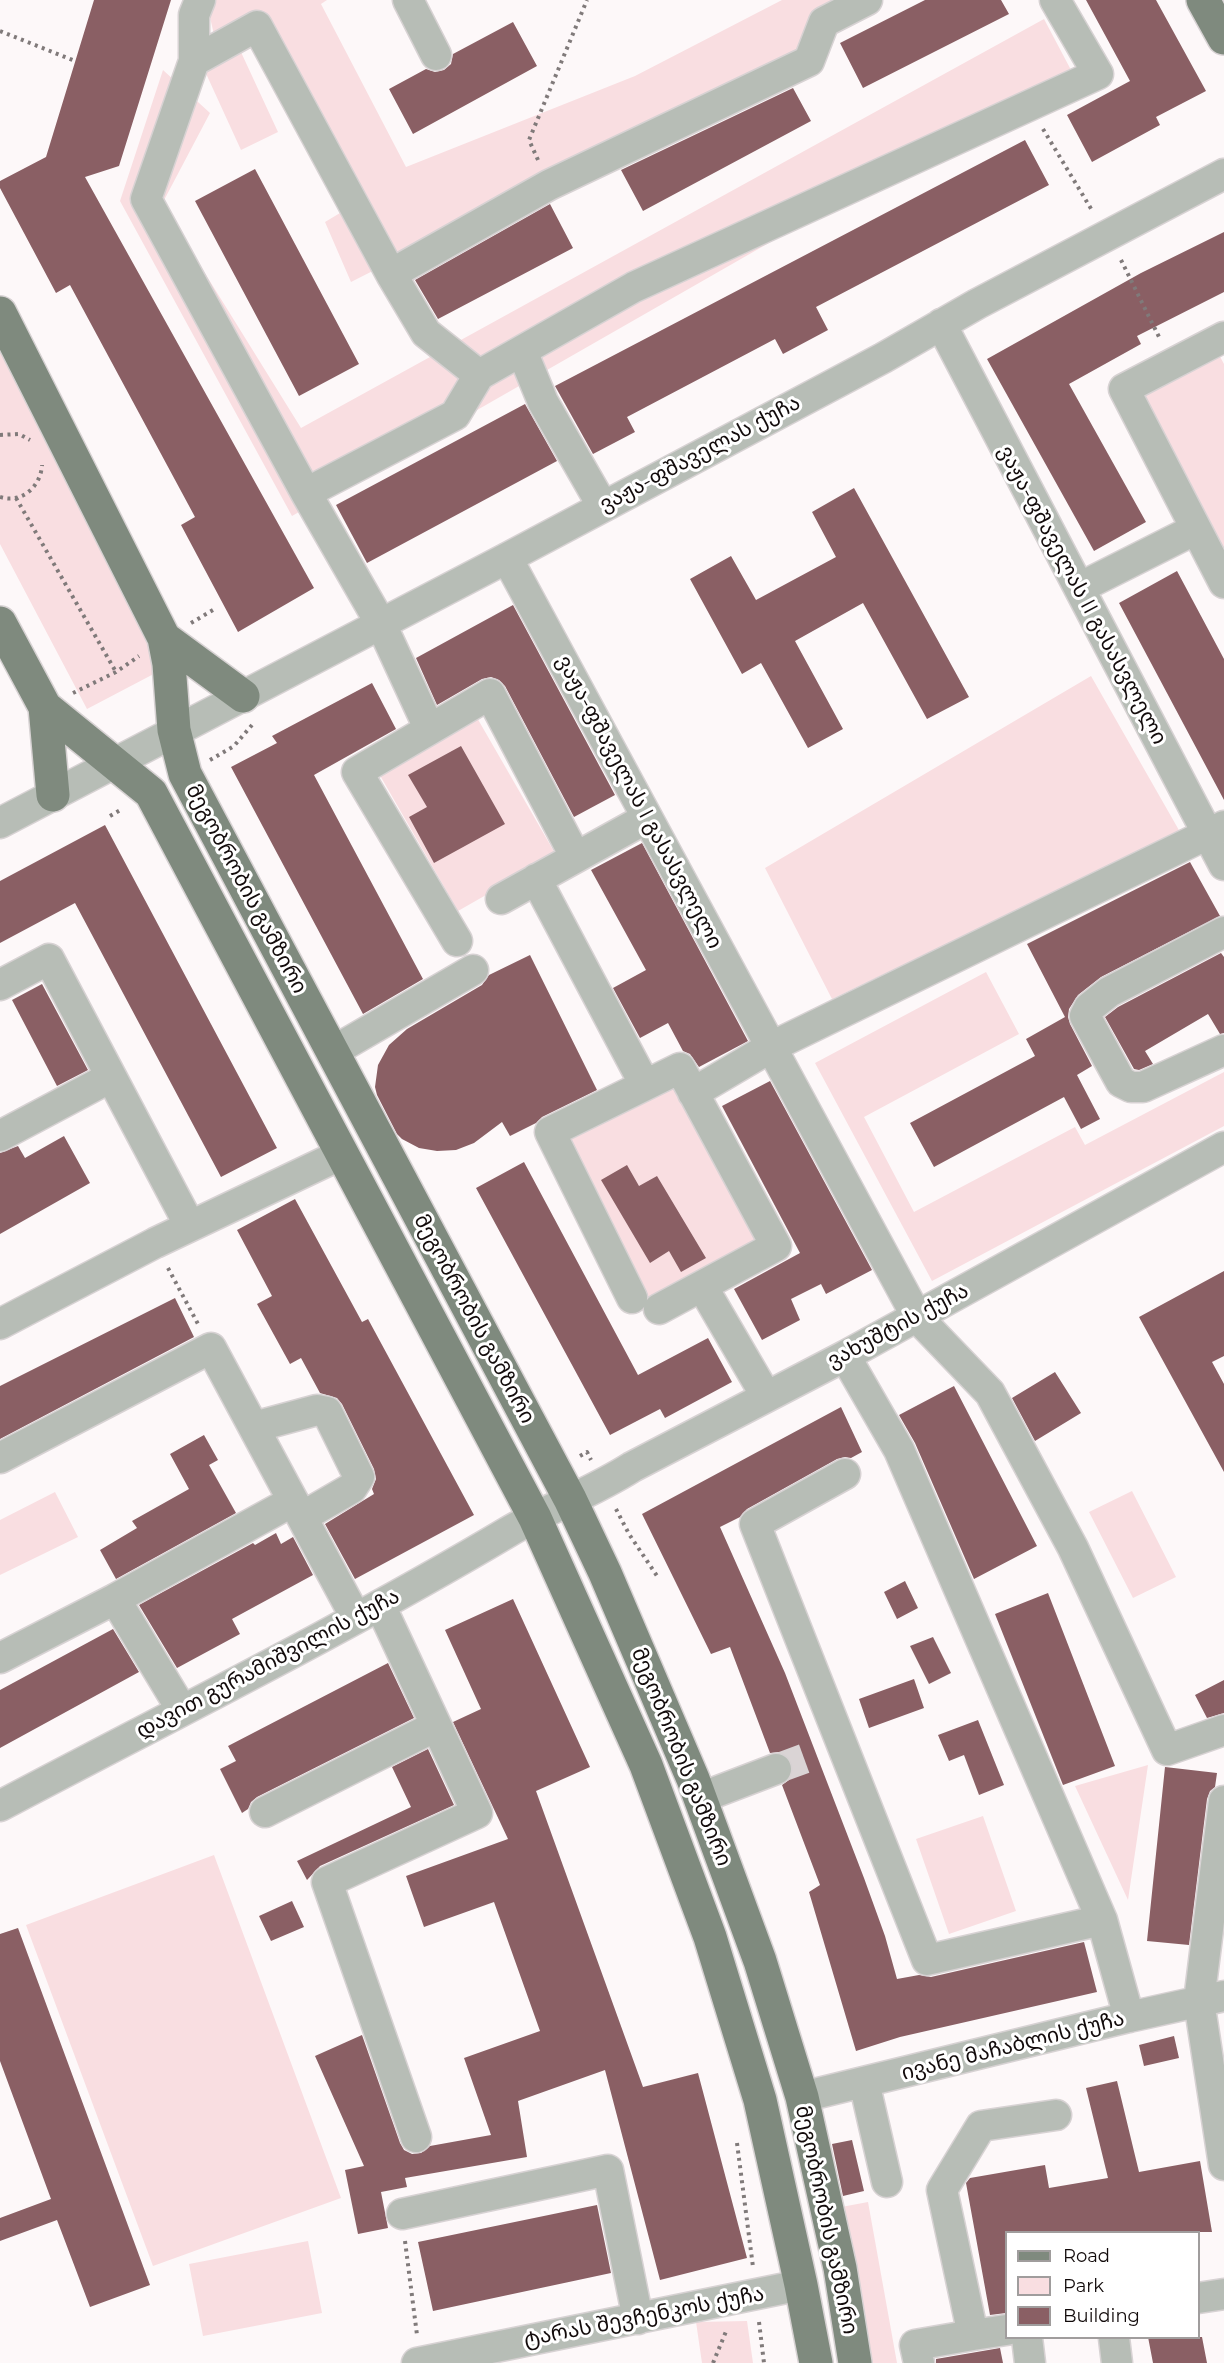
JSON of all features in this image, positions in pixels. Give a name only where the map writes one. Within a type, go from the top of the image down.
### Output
[{"type":"main road","points":[[1203,0],[1224,38]]},
{"type":"main road","name":"მეგობრობის გამზირი","points":[[0,313],[164,638],[169,664],[174,730],[185,774],[570,1499],[605,1574],[700,1798],[760,1961],[802,2097],[840,2268],[855,2363]]},
{"type":"main road","name":"მეგობრობის გამზირი","points":[[0,623],[45,706],[151,793],[534,1518],[646,1765],[710,1937],[760,2100],[816,2363]]},
{"type":"main road","points":[[164,638],[243,696]]},
{"type":"main road","points":[[45,706],[53,795]]},
{"type":"street","points":[[200,0],[194,15],[194,61],[146,199],[306,493],[381,624],[429,728]]},
{"type":"street","points":[[408,0],[436,55]]},
{"type":"street","points":[[391,274],[549,185],[809,61],[824,22],[867,0]]},
{"type":"street","points":[[306,493],[455,415],[479,375],[634,286],[1098,74],[1055,0]]},
{"type":"street","points":[[194,61],[257,26],[391,274],[426,333],[479,375]]},
{"type":"street","name":"ვაჟა-ფშაველას ქუჩა","points":[[0,823],[174,730],[507,558],[602,505],[883,358],[941,324],[1224,174]]},
{"type":"street","name":"ვაჟა-ფშაველას II გასასვლელი","points":[[941,324],[1079,588],[1216,830],[1224,864]]},
{"type":"street","points":[[1224,337],[1124,389],[1224,583]]},
{"type":"street","points":[[522,351],[543,402],[602,505]]},
{"type":"street","points":[[1079,588],[1196,530]]},
{"type":"street","name":"ვაჟა-ფშაველას I გასასვლელი","points":[[507,558],[917,1317],[990,1393],[1073,1548],[1167,1750],[1224,1730]]},
{"type":"street","points":[[457,941],[357,772],[490,694],[575,856]]},
{"type":"street","points":[[501,899],[647,818]]},
{"type":"street","points":[[693,1093],[771,1047],[1216,830]]},
{"type":"street","points":[[536,879],[645,1085]]},
{"type":"street","points":[[1224,932],[1109,992],[1089,1008],[1085,1017],[1121,1082],[1131,1088],[1143,1087],[1224,1050]]},
{"type":"street","points":[[0,985],[49,959],[190,1226]]},
{"type":"street","points":[[332,1052],[473,970]]},
{"type":"street","points":[[632,1298],[550,1132],[680,1068],[776,1246],[659,1309]]},
{"type":"street","points":[[0,1136],[111,1077]]},
{"type":"street","name":"ვახუშტის ქუჩა","points":[[570,1499],[604,1485],[632,1467],[845,1356],[1224,1147]]},
{"type":"street","points":[[0,1324],[155,1243],[342,1154]]},
{"type":"street","points":[[702,1286],[766,1396]]},
{"type":"street","points":[[0,1458],[211,1348],[297,1509],[368,1612],[436,1726],[477,1813],[327,1882],[416,2137]]},
{"type":"street","points":[[845,1356],[899,1450],[1102,1920],[1129,2017]]},
{"type":"street","points":[[0,1658],[297,1509],[352,1488],[359,1477],[327,1412],[316,1410],[254,1427]]},
{"type":"street","points":[[845,1474],[754,1524],[829,1749],[927,1960],[1102,1920]]},
{"type":"street","name":"დავით გურამიშვილის ქუჩა","points":[[0,1806],[368,1612],[570,1499]]},
{"type":"street","points":[[115,1599],[182,1710]]},
{"type":"street","points":[[265,1812],[436,1726]]},
{"type":"street","points":[[700,1798],[776,1769]]},
{"type":"street","points":[[1224,1801],[1211,1999],[1224,2164]]},
{"type":"street","name":"ივანე მაჩაბლის ქუჩა","points":[[802,2097],[1211,1999]]},
{"type":"street","points":[[864,2082],[887,2182]]},
{"type":"street","points":[[973,2335],[942,2190],[981,2126],[1056,2115]]},
{"type":"street","points":[[402,2214],[609,2170],[638,2319]]},
{"type":"street","name":"ტარას შევჩენკოს ქუჩა","points":[[419,2363],[638,2319],[758,2309],[801,2285]]},
{"type":"street","points":[[1200,2298],[1224,2294]]},
{"type":"street","points":[[919,2363],[915,2345],[1005,2330]]},
{"type":"street","points":[[1027,2339],[1030,2363]]},
{"type":"street","points":[[1114,2339],[1117,2363]]},
{"type":"path","points":[[549,185],[529,140],[587,0]]},
{"type":"path","points":[[0,31],[75,62]]},
{"type":"path","points":[[0,435],[19,434],[29,439],[36,447]]},
{"type":"path","points":[[0,497],[16,498],[26,494],[40,478],[43,467],[41,456]]},
{"type":"path","points":[[16,498],[116,672]]},
{"type":"path","points":[[45,706],[116,672],[164,638],[213,610]]},
{"type":"path","points":[[155,1243],[211,1348]]},
{"type":"path","points":[[629,1534],[659,1579]]},
{"type":"path","points":[[736,2135],[764,2363]]},
{"type":"path","points":[[402,2214],[419,2363]]},
{"type":"path","points":[[748,2324],[758,2309]]},
{"type":"path","points":[[713,2363],[726,2329],[737,2326]]},
{"type":"green space","points":[[206,0],[327,0],[321,4],[406,167],[635,76],[782,0],[847,0],[796,56],[351,282],[325,222],[365,198],[261,12],[215,39]]},
{"type":"green space","points":[[1044,19],[1071,70],[292,516],[120,201],[163,70],[210,113],[162,204],[301,428]]},
{"type":"green space","points":[[240,50],[278,132],[241,150],[203,67]]},
{"type":"green space","points":[[0,328],[167,667],[87,709],[0,544]]},
{"type":"green space","points":[[1218,353],[1224,364],[1224,557],[1138,396]]},
{"type":"green space","points":[[1091,676],[1180,832],[832,999],[765,868]]},
{"type":"green space","points":[[476,716],[556,855],[458,911],[378,772]]},
{"type":"green space","points":[[986,972],[1019,1034],[864,1117],[914,1212],[1075,1127],[1085,1145],[1224,1072],[1224,1126],[932,1281],[815,1063]]},
{"type":"green space","points":[[674,1083],[761,1240],[649,1301],[563,1144]]},
{"type":"green space","points":[[1132,1491],[1176,1577],[1133,1598],[1089,1512]]},
{"type":"green space","points":[[55,1492],[78,1537],[0,1575],[0,1520]]},
{"type":"green space","points":[[1148,1765],[1128,1900],[1075,1786]]},
{"type":"green space","points":[[983,1816],[1016,1911],[949,1934],[916,1839]]},
{"type":"green space","points":[[214,1855],[341,2198],[153,2266],[26,1925]]},
{"type":"green space","points":[[868,2202],[897,2363],[863,2363],[836,2208]]},
{"type":"green space","points":[[308,2241],[322,2313],[203,2336],[189,2264]]},
{"type":"green space","points":[[747,2321],[753,2363],[702,2363],[696,2322]]},
{"type":"building","points":[[94,0],[171,0],[119,166],[85,177],[314,588],[238,632],[181,525],[195,517],[70,285],[56,293],[0,188],[0,181],[46,157]]},
{"type":"building","points":[[925,0],[1001,0],[1009,14],[863,88],[840,43]]},
{"type":"building","points":[[1086,0],[1156,0],[1206,91],[1156,117],[1160,125],[1092,162],[1067,115],[1130,81]]},
{"type":"building","points":[[513,22],[537,66],[413,134],[389,89],[426,69],[435,72],[444,70],[451,64],[453,54]]},
{"type":"building","points":[[793,88],[811,121],[643,211],[621,170]]},
{"type":"building","points":[[1025,140],[1049,185],[816,307],[828,330],[783,354],[775,339],[627,417],[635,432],[593,454],[555,386]]},
{"type":"building","points":[[255,169],[359,364],[299,396],[195,201]]},
{"type":"building","points":[[550,204],[573,248],[438,319],[415,280]]},
{"type":"building","points":[[1224,232],[1224,292],[1137,336],[1141,344],[1069,384],[1146,522],[1094,551],[987,359],[1141,273]]},
{"type":"building","points":[[525,404],[557,461],[367,563],[336,505]]},
{"type":"building","points":[[854,488],[969,697],[927,719],[863,603],[795,641],[843,729],[808,748],[761,663],[742,674],[690,579],[731,556],[756,600],[836,557],[812,512]]},
{"type":"building","points":[[1177,571],[1224,659],[1224,800],[1119,603]]},
{"type":"building","points":[[513,605],[615,795],[574,817],[505,686],[499,680],[491,677],[482,679],[437,705],[416,658]]},
{"type":"building","points":[[372,683],[396,729],[314,775],[423,979],[363,1014],[231,767],[277,743],[272,736]]},
{"type":"building","points":[[461,746],[505,824],[434,863],[409,817],[427,807],[408,775]]},
{"type":"building","points":[[105,825],[277,1148],[221,1177],[75,903],[0,943],[0,881]]},
{"type":"building","points":[[642,843],[748,1041],[699,1067],[690,1054],[683,1051],[668,1023],[640,1038],[613,988],[646,970],[591,870]]},
{"type":"building","points":[[1190,862],[1220,916],[1101,977],[1078,995],[1069,1009],[1070,1024],[1092,1066],[1077,1075],[1100,1119],[1081,1129],[1064,1097],[934,1167],[910,1123],[1035,1056],[1026,1039],[1065,1017],[1027,944]]},
{"type":"building","points":[[1221,953],[1224,957],[1224,1033],[1220,1034],[1208,1014],[1145,1051],[1153,1064],[1139,1070],[1134,1069],[1105,1017],[1118,1007]]},
{"type":"building","points":[[530,955],[597,1090],[542,1117],[536,1123],[510,1136],[502,1122],[474,1143],[456,1150],[437,1151],[419,1148],[402,1139],[397,1134],[375,1087],[378,1065],[389,1045],[407,1029],[482,985],[489,975]]},
{"type":"building","points":[[42,984],[88,1070],[57,1086],[12,1000]]},
{"type":"building","points":[[770,1081],[872,1270],[826,1294],[821,1284],[791,1299],[800,1320],[762,1340],[734,1289],[800,1253],[722,1106]]},
{"type":"building","points":[[64,1136],[90,1183],[0,1234],[0,1153],[18,1146],[25,1158]]},
{"type":"building","points":[[524,1162],[638,1375],[708,1338],[732,1382],[665,1418],[660,1409],[610,1435],[476,1188]]},
{"type":"building","points":[[627,1165],[639,1186],[657,1176],[706,1258],[681,1272],[669,1251],[650,1263],[601,1180]]},
{"type":"building","points":[[295,1199],[362,1322],[368,1319],[474,1515],[355,1579],[325,1524],[374,1494],[372,1489],[376,1479],[374,1469],[342,1404],[337,1398],[320,1393],[301,1358],[290,1364],[257,1304],[272,1296],[237,1230]]},
{"type":"building","points":[[1224,1271],[1224,1356],[1212,1362],[1224,1384],[1224,1472],[1139,1317]]},
{"type":"building","points":[[175,1298],[194,1337],[0,1439],[0,1386]]},
{"type":"building","points":[[1055,1372],[1081,1413],[1035,1441],[1012,1398]]},
{"type":"building","points":[[954,1386],[1037,1546],[974,1579],[915,1443],[899,1415]]},
{"type":"building","points":[[841,1407],[862,1452],[851,1458],[837,1459],[747,1509],[740,1517],[720,1527],[785,1673],[864,1878],[885,1936],[897,1979],[919,1975],[931,1977],[1084,1942],[1097,1992],[900,2037],[856,2051],[809,1892],[820,1885],[782,1785],[789,1780],[793,1772],[792,1762],[779,1752],[770,1753],[730,1647],[711,1654],[642,1514]]},
{"type":"building","points":[[204,1435],[218,1460],[209,1465],[236,1513],[116,1579],[100,1550],[137,1528],[132,1521],[189,1489],[170,1454]]},
{"type":"building","points":[[276,1533],[281,1544],[293,1537],[313,1575],[232,1619],[240,1634],[177,1668],[139,1605],[253,1543],[255,1545]]},
{"type":"building","points":[[905,1581],[918,1608],[897,1619],[884,1592]]},
{"type":"building","points":[[1048,1593],[1115,1766],[1063,1785],[995,1614]]},
{"type":"building","points":[[513,1599],[590,1767],[536,1791],[643,2087],[698,2073],[747,2258],[660,2280],[605,2070],[518,2101],[527,2157],[405,2178],[407,2187],[381,2192],[388,2228],[358,2234],[345,2170],[364,2166],[315,2056],[362,2035],[400,2143],[404,2150],[412,2154],[421,2153],[430,2146],[491,2135],[464,2058],[540,2031],[494,1902],[424,1927],[406,1876],[508,1839],[453,1722],[481,1709],[445,1630]]},
{"type":"building","points":[[113,1629],[139,1672],[0,1748],[0,1690]]},
{"type":"building","points":[[933,1637],[951,1673],[929,1684],[910,1646]]},
{"type":"building","points":[[388,1663],[414,1718],[257,1797],[242,1813],[220,1769],[236,1761],[228,1746]]},
{"type":"building","points":[[914,1679],[924,1708],[869,1728],[859,1699]]},
{"type":"building","points":[[1224,1680],[1224,1713],[1207,1718],[1195,1695]]},
{"type":"building","points":[[978,1720],[1004,1785],[979,1795],[964,1755],[949,1761],[938,1735]]},
{"type":"building","points":[[428,1749],[454,1805],[320,1866],[307,1880],[297,1861],[411,1807],[392,1767]]},
{"type":"building","points":[[1165,1767],[1217,1773],[1215,1787],[1210,1791],[1207,1799],[1189,1945],[1147,1941]]},
{"type":"building","points":[[292,1901],[304,1927],[271,1941],[259,1916]]},
{"type":"building","points":[[18,1928],[150,2285],[90,2307],[57,2220],[0,2241],[0,2218],[51,2199],[0,2061],[0,1934]]},
{"type":"building","points":[[1174,2036],[1179,2058],[1144,2066],[1139,2045]]},
{"type":"building","points":[[1117,2081],[1139,2172],[1200,2161],[1212,2232],[1005,2231],[1005,2313],[990,2315],[966,2183],[970,2178],[1045,2165],[1049,2188],[1108,2178],[1086,2088]]},
{"type":"building","points":[[852,2140],[864,2191],[843,2196],[832,2144]]},
{"type":"building","points":[[597,2205],[611,2273],[433,2311],[418,2242]]},
{"type":"building","points":[[1202,2337],[1207,2363],[1153,2363],[1148,2339],[1200,2339]]},
{"type":"building","points":[[1000,2348],[1003,2363],[936,2363],[936,2359]]},
{"type":"tunnel","points":[[776,1769],[817,1754]]}]
